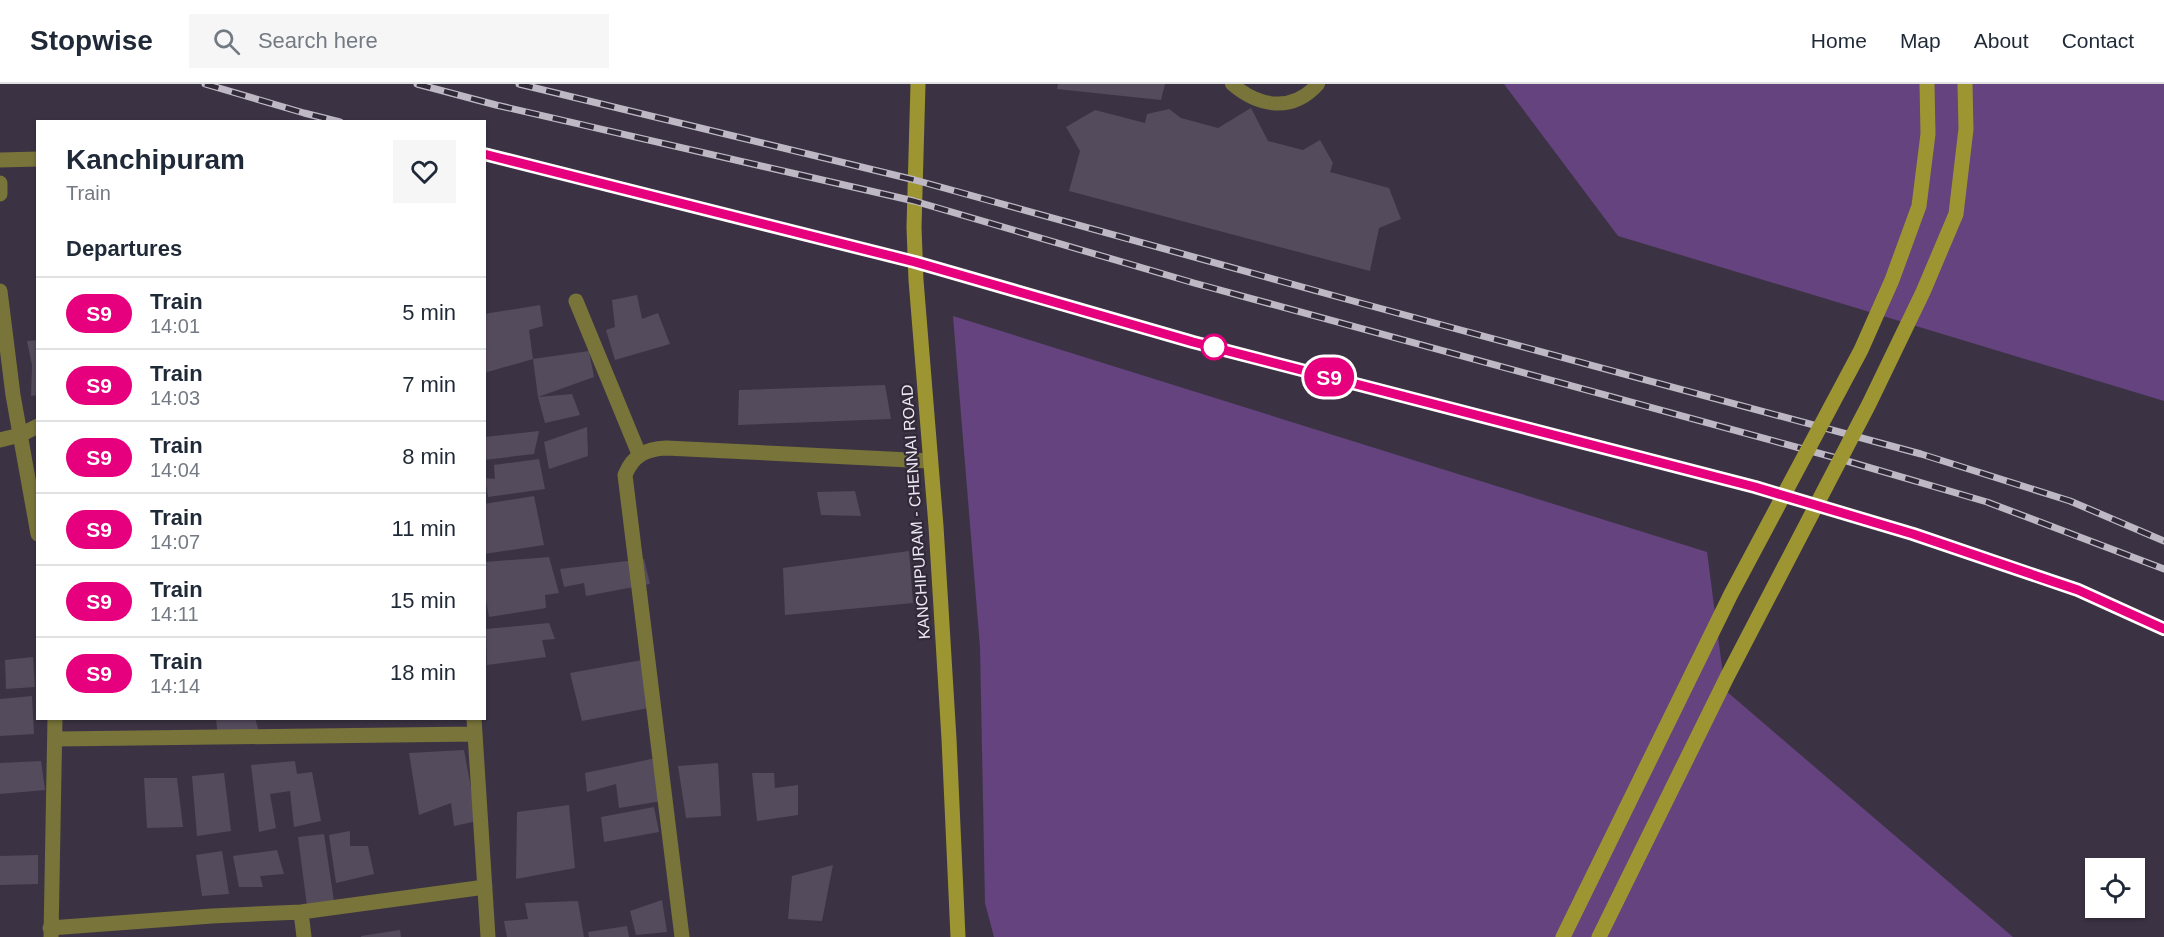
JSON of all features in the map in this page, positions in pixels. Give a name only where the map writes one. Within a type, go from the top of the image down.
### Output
[{"type":"main road","name":"KANCHIPURAM - CHENNAI ROAD","points":[[918,84],[914,226],[916,280],[949,739],[958,937]]},
{"type":"main road","points":[[1563,937],[1731,594],[1856,360],[1892,280],[1919,206],[1928,134],[1927,84]]},
{"type":"main road","points":[[1599,937],[1727,677],[1869,404],[1927,282],[1956,214],[1966,129],[1965,84]]},
{"type":"street","points":[[0,160],[36,159]]},
{"type":"street","points":[[0,183],[0,194]]},
{"type":"street","points":[[0,291],[20,435],[36,523]]},
{"type":"street","points":[[576,301],[639,454]]},
{"type":"street","points":[[0,440],[20,435],[36,427]]},
{"type":"street","points":[[682,937],[625,475],[629,464],[639,454],[652,449],[666,448],[930,461]]},
{"type":"street","points":[[55,720],[51,933],[213,916],[301,912],[485,887]]},
{"type":"street","points":[[56,739],[474,726],[488,937]]},
{"type":"street","points":[[301,912],[304,937]]},
{"type":"lane","points":[[1232,84],[1246,96],[1264,103],[1282,104],[1301,98],[1317,84]]},
{"type":"shaded area","points":[[1504,84],[2164,84],[2164,401],[1618,236]]},
{"type":"shaded area","points":[[953,316],[1707,552],[1725,690],[2013,937],[994,937],[985,903],[980,647]]},
{"type":"building","points":[[1058,84],[1165,84],[1161,100],[1057,89]]},
{"type":"building","points":[[1251,108],[1268,141],[1303,150],[1320,140],[1333,163],[1330,172],[1389,188],[1401,219],[1379,228],[1370,271],[1069,191],[1080,151],[1066,127],[1095,110],[1145,123],[1147,114],[1169,109],[1181,118],[1218,128]]},
{"type":"building","points":[[637,295],[642,319],[658,313],[670,344],[615,360],[606,330],[615,327],[612,300]]},
{"type":"building","points":[[540,305],[543,326],[529,330],[533,359],[486,372],[486,314]]},
{"type":"building","points":[[36,340],[36,395],[31,396],[32,365],[27,341]]},
{"type":"building","points":[[589,351],[594,377],[538,397],[533,359]]},
{"type":"building","points":[[885,385],[891,419],[738,425],[739,390]]},
{"type":"building","points":[[572,394],[580,415],[545,423],[538,397]]},
{"type":"building","points":[[587,427],[588,456],[549,469],[544,442]]},
{"type":"building","points":[[539,431],[534,454],[486,460],[486,437]]},
{"type":"building","points":[[539,459],[545,489],[488,497],[486,478],[495,479],[494,465]]},
{"type":"building","points":[[855,491],[861,516],[821,515],[817,492]]},
{"type":"building","points":[[534,496],[544,545],[486,554],[486,504]]},
{"type":"building","points":[[909,551],[913,603],[785,615],[783,568]]},
{"type":"building","points":[[549,557],[559,593],[545,595],[546,608],[489,617],[486,600],[486,562]]},
{"type":"building","points":[[644,559],[650,584],[586,596],[584,583],[564,587],[560,569]]},
{"type":"building","points":[[549,623],[555,639],[542,640],[546,657],[487,665],[486,629]]},
{"type":"building","points":[[33,657],[35,687],[6,689],[5,660]]},
{"type":"building","points":[[642,660],[654,707],[582,721],[570,673]]},
{"type":"building","points":[[32,696],[34,734],[0,736],[0,699]]},
{"type":"building","points":[[216,720],[256,720],[260,735],[218,739]]},
{"type":"building","points":[[464,750],[477,821],[454,826],[451,803],[419,815],[409,753]]},
{"type":"building","points":[[656,758],[662,801],[619,808],[616,784],[587,792],[585,773]]},
{"type":"building","points":[[41,761],[45,790],[0,794],[0,763]]},
{"type":"building","points":[[295,761],[297,774],[312,772],[321,821],[294,827],[290,791],[270,794],[276,828],[259,832],[251,765]]},
{"type":"building","points":[[718,763],[721,816],[686,818],[678,766]]},
{"type":"building","points":[[224,773],[231,831],[197,836],[192,776]]},
{"type":"building","points":[[752,773],[774,773],[775,788],[798,785],[798,815],[757,821]]},
{"type":"building","points":[[144,778],[177,778],[183,827],[147,828]]},
{"type":"building","points":[[569,805],[575,868],[516,879],[517,812]]},
{"type":"building","points":[[654,807],[659,832],[604,842],[601,817]]},
{"type":"building","points":[[350,831],[350,846],[368,846],[374,874],[336,883],[329,835]]},
{"type":"building","points":[[324,834],[334,901],[307,906],[298,837]]},
{"type":"building","points":[[277,850],[284,874],[260,876],[263,887],[239,887],[233,856]]},
{"type":"building","points":[[222,851],[229,894],[202,896],[196,855]]},
{"type":"building","points":[[38,855],[38,884],[0,885],[0,856]]},
{"type":"building","points":[[833,865],[822,921],[788,919],[792,876]]},
{"type":"building","points":[[662,900],[667,932],[636,935],[630,911]]},
{"type":"building","points":[[578,901],[584,937],[507,937],[504,921],[528,919],[525,903]]},
{"type":"building","points":[[627,926],[629,937],[589,937],[588,932]]},
{"type":"building","points":[[400,930],[401,937],[361,937],[361,936]]},
{"type":"railway","points":[[205,84],[332,120]]},
{"type":"railway","points":[[417,84],[496,105],[914,201],[1194,283],[1840,459],[1987,502],[2164,569]]},
{"type":"railway","points":[[519,84],[915,180],[1921,454],[2070,501],[2164,541]]},
{"type":"railway","points":[[486,155],[915,262],[1193,342],[1755,487],[1913,534],[2077,590],[2164,629]]},
{"type":"train","name":"S9","points":[[486,155],[915,262],[1193,342],[1755,487],[1913,534],[2078,590],[2164,629]]}]
